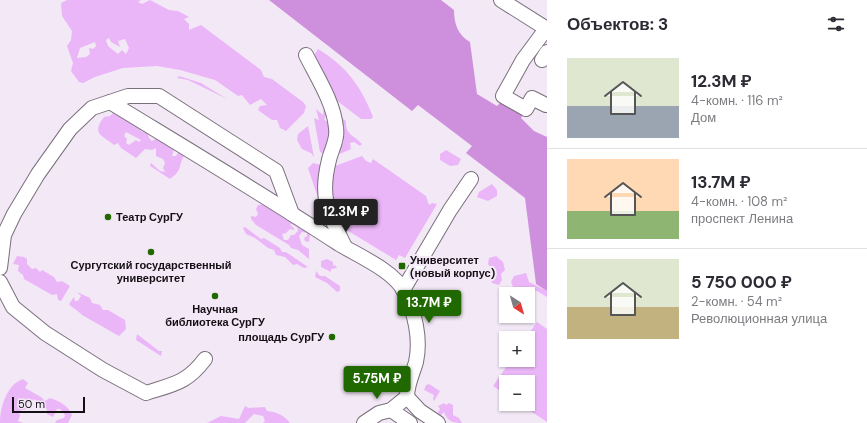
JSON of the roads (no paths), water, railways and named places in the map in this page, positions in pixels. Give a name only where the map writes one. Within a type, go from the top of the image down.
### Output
[{"type":"street","points":[[501,0],[547,29],[524,60],[504,96],[526,109],[532,98],[546,105]]},
{"type":"street","points":[[306,55],[330,104],[337,128],[325,184],[326,202],[330,217],[345,248]]},
{"type":"street","points":[[0,268],[4,236],[14,214],[38,174],[77,121],[92,108],[128,96],[159,96],[276,171],[292,214]]},
{"type":"street","points":[[110,102],[386,272],[396,280],[404,290],[413,316],[418,346],[416,360],[406,390],[406,396],[420,411],[438,423]]},
{"type":"street","points":[[404,290],[442,223],[471,179]]},
{"type":"street","points":[[0,282],[13,307],[45,333],[103,370],[146,393],[182,382],[195,373],[206,359]]},
{"type":"street","points":[[364,423],[379,413],[391,410],[406,396]]},
{"type":"street","points":[[391,410],[410,423]]},
{"type":"place","name":"Театр СурГУ","points":[[108,217]]},
{"type":"place","name":"Сургутский государственный университет","points":[[151,252]]},
{"type":"place","name":"Университет (новый корпус)","points":[[402,266]]},
{"type":"place","name":"Научная библиотека СурГУ","points":[[215,296]]},
{"type":"place","name":"площадь СурГУ","points":[[332,337]]}]
